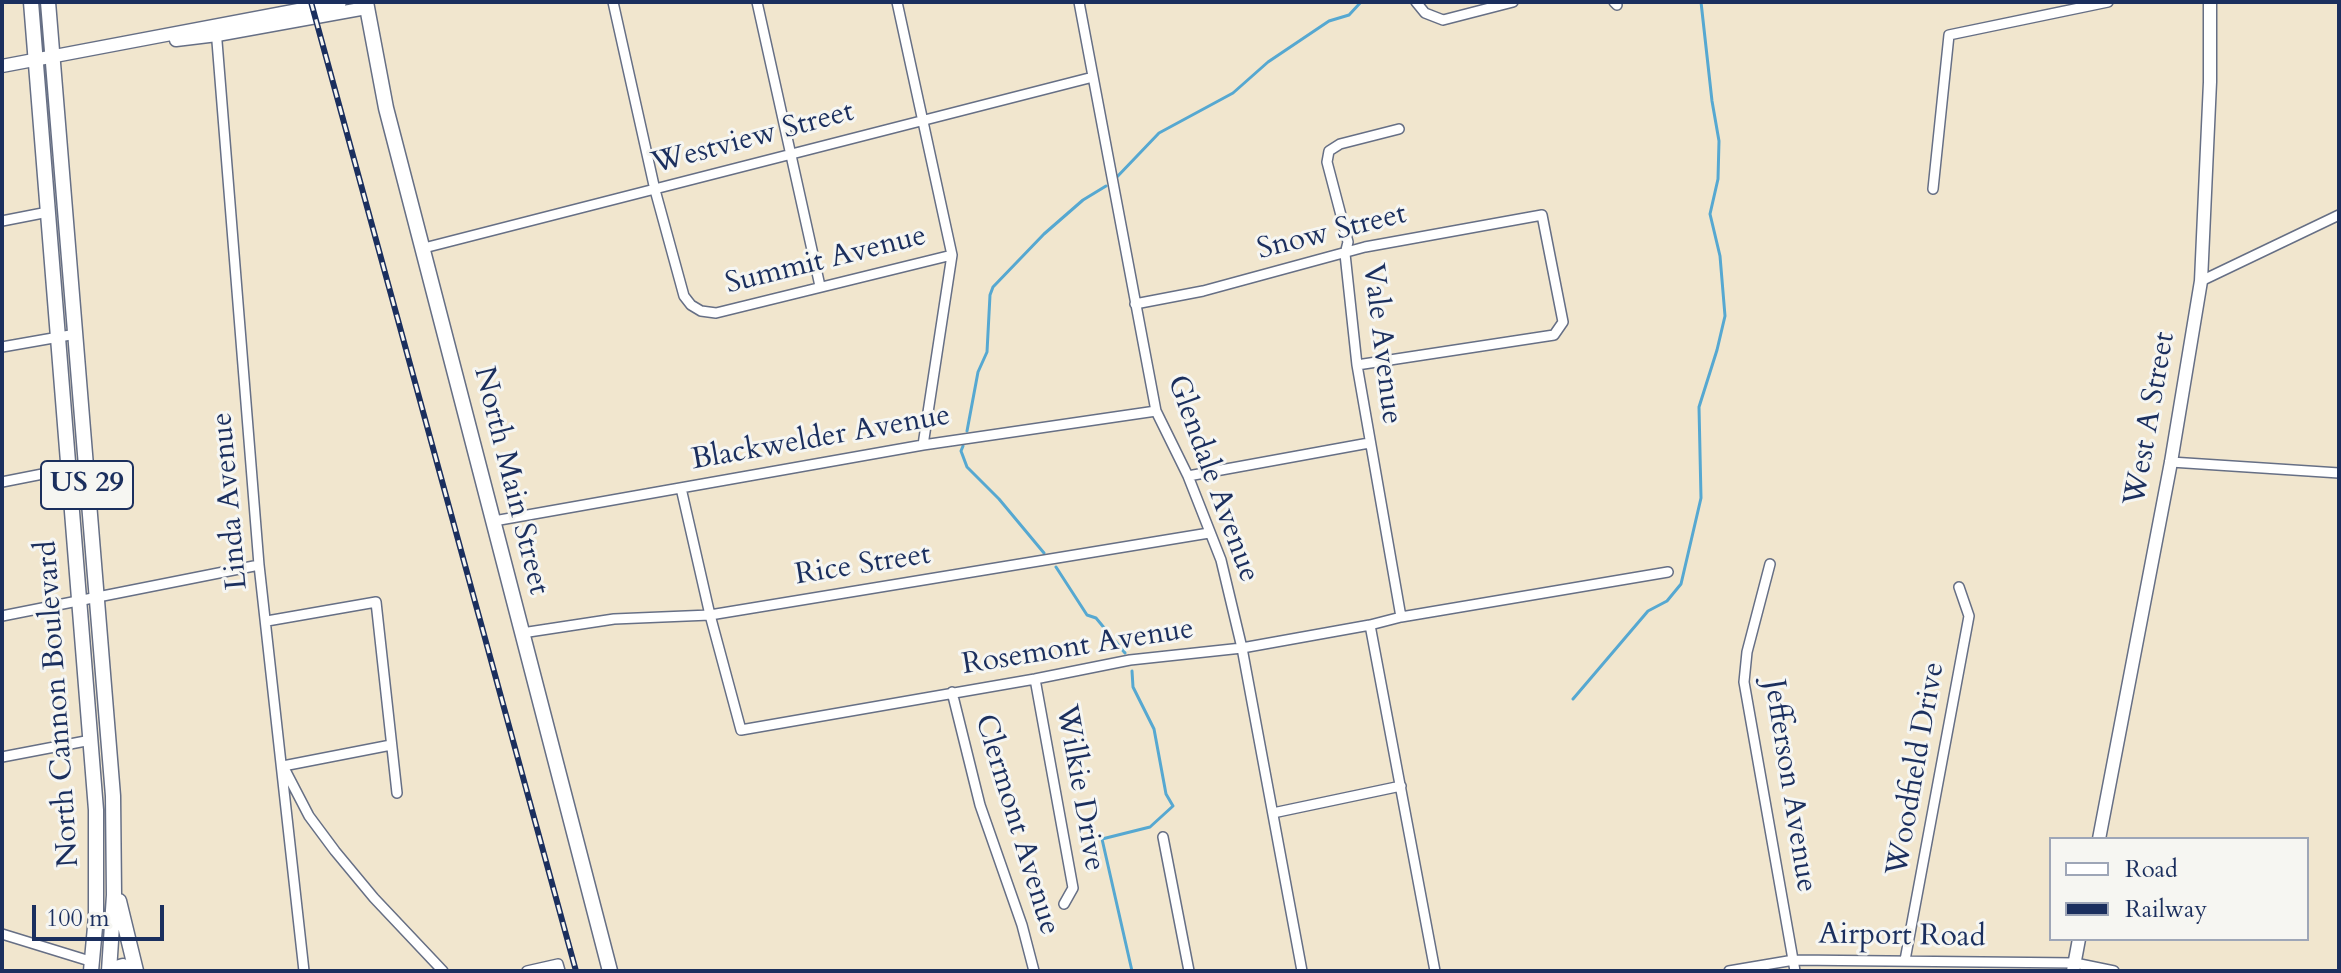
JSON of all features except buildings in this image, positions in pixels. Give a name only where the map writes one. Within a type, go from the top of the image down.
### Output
[{"type":"main road","name":"North Cannon Boulevard","points":[[31,2],[91,740],[97,839],[92,966]]},
{"type":"main road","name":"North Cannon Boulevard","points":[[48,2],[113,796],[110,970]]},
{"type":"main road","name":"North Main Street","points":[[366,5],[386,108],[610,971]]},
{"type":"main road","points":[[114,868],[134,971]]},
{"type":"street","points":[[217,30],[272,8],[340,2]]},
{"type":"street","name":"Summit Avenue","points":[[613,2],[655,190],[684,296],[701,311],[716,313],[952,255]]},
{"type":"street","points":[[757,2],[820,286]]},
{"type":"street","points":[[897,2],[952,255],[923,445]]},
{"type":"street","name":"Glendale Avenue","points":[[1079,2],[1156,411],[1188,476],[1221,560],[1242,648],[1302,971]]},
{"type":"street","points":[[1416,2],[1425,13],[1443,20],[1513,2]]},
{"type":"street","points":[[1933,189],[1949,35],[2078,5],[2108,2]]},
{"type":"street","name":"West A Street","points":[[2099,837],[2171,462],[2201,281],[2210,82],[2210,2]]},
{"type":"street","points":[[2,66],[366,5]]},
{"type":"street","name":"Linda Avenue","points":[[217,30],[259,565],[304,971]]},
{"type":"street","name":"Westview Street","points":[[424,248],[1093,77]]},
{"type":"street","name":"Vale Avenue","points":[[1399,129],[1340,144],[1329,151],[1327,162],[1348,242],[1345,254],[1357,365],[1401,617]]},
{"type":"street","points":[[2,221],[48,212]]},
{"type":"street","name":"Snow Street","points":[[1135,304],[1203,291],[1365,247],[1542,215],[1563,322],[1554,335],[1357,365]]},
{"type":"street","points":[[2201,281],[2339,215]]},
{"type":"street","points":[[2,347],[76,334]]},
{"type":"street","name":"Blackwelder Avenue","points":[[494,521],[923,445],[1156,411]]},
{"type":"street","points":[[1188,476],[1369,443]]},
{"type":"street","points":[[2171,462],[2339,473]]},
{"type":"street","points":[[2,482],[68,469]]},
{"type":"street","name":"Rosemont Avenue","points":[[681,488],[710,615],[741,730],[1130,660],[1242,648],[1401,617],[1668,572]]},
{"type":"street","name":"Rice Street","points":[[522,633],[614,619],[710,615],[1209,533]]},
{"type":"street","name":"Jefferson Avenue","points":[[1770,564],[1747,652],[1744,682],[1795,971]]},
{"type":"street","points":[[2,616],[259,565]]},
{"type":"street","name":"Woodfield Drive","points":[[1905,960],[1969,616],[1959,587]]},
{"type":"street","points":[[267,621],[376,602],[397,793]]},
{"type":"street","points":[[1370,625],[1435,971]]},
{"type":"street","name":"Wilkie Drive","points":[[1035,679],[1073,888],[1064,904]]},
{"type":"street","name":"Clermont Avenue","points":[[952,692],[980,805],[1034,971]]},
{"type":"street","points":[[2,757],[91,740]]},
{"type":"street","points":[[391,745],[283,766],[309,816],[335,851],[374,898],[443,971]]},
{"type":"street","points":[[1273,813],[1401,786]]},
{"type":"street","points":[[1163,837],[1189,971]]},
{"type":"street","points":[[2,934],[92,966],[110,970],[123,965],[134,971]]},
{"type":"street","points":[[2074,967],[2079,941]]},
{"type":"street","name":"Airport Road","points":[[1729,971],[1794,960],[1905,960],[2114,971]]},
{"type":"street","points":[[527,971],[559,967]]},
{"type":"waterway","points":[[1115,179],[1159,133],[1233,93],[1268,62],[1329,21],[1349,15],[1361,2]]},
{"type":"waterway","points":[[1573,699],[1648,611],[1667,601],[1681,584],[1701,498],[1699,407],[1725,316],[1720,256],[1710,214],[1718,179],[1719,141],[1701,2]]},
{"type":"waterway","points":[[967,431],[978,372],[987,352],[993,287],[1044,234],[1083,200],[1106,186]]},
{"type":"waterway","points":[[963,446],[961,451],[967,467],[999,499],[1044,553]]},
{"type":"waterway","points":[[1056,567],[1087,615],[1096,618],[1125,653]]},
{"type":"waterway","points":[[1132,671],[1133,687],[1154,729],[1166,794],[1173,806],[1150,827],[1102,839],[1132,971]]},
{"type":"railway","points":[[311,2],[576,971]]}]
